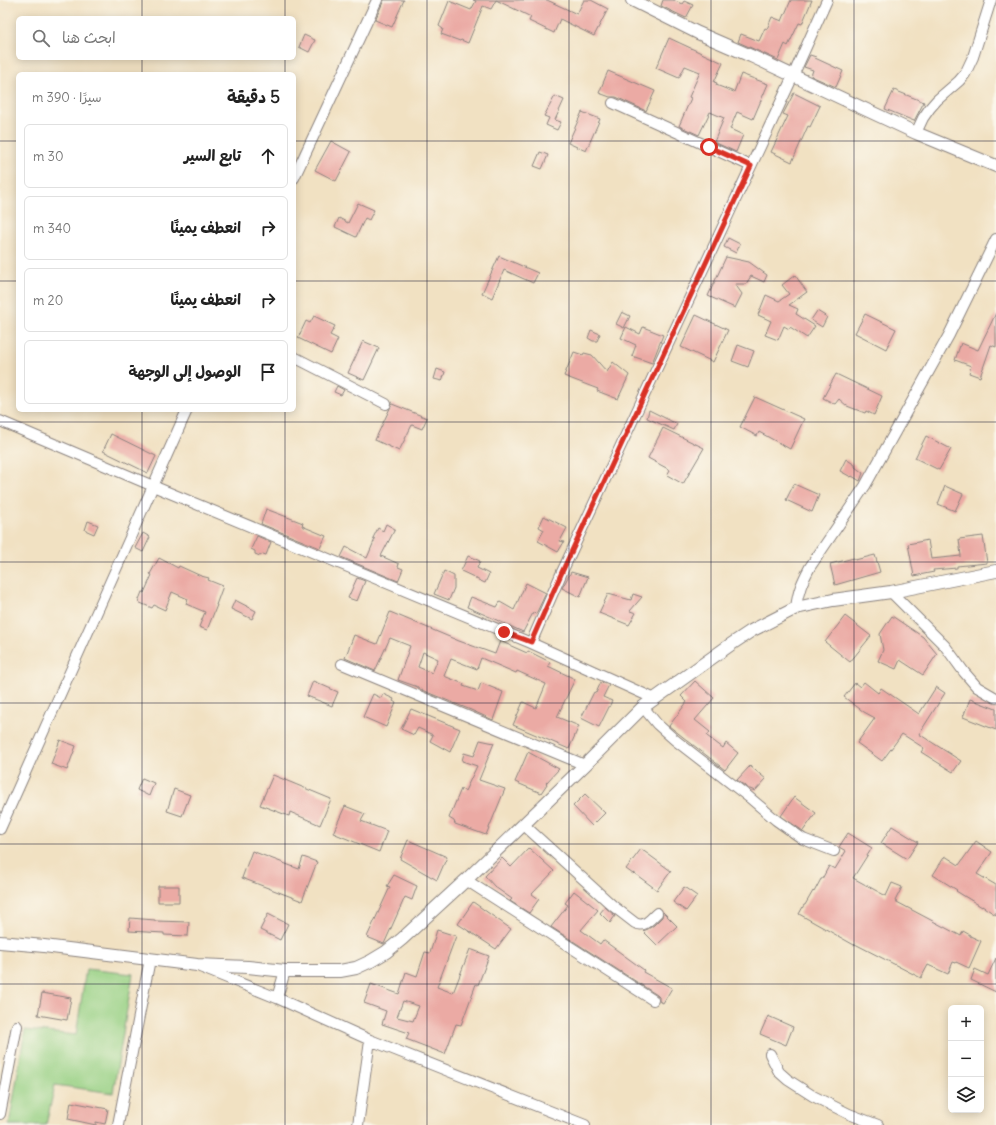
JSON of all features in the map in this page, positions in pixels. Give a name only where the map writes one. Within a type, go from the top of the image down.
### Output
[{"type":"street","points":[[296,174],[377,0]]},
{"type":"street","points":[[632,0],[698,33],[916,133],[996,166]]},
{"type":"street","points":[[531,642],[565,565],[827,0]]},
{"type":"street","points":[[916,133],[923,118],[930,108],[965,74],[973,57],[991,0]]},
{"type":"street","points":[[613,103],[751,166]]},
{"type":"street","points":[[796,608],[802,580],[866,486],[950,335],[996,239]]},
{"type":"street","points":[[296,358],[386,404]]},
{"type":"street","points":[[0,829],[186,412]]},
{"type":"street","points":[[0,421],[152,486],[531,642],[655,698]]},
{"type":"street","points":[[0,942],[197,965],[248,967],[285,971],[340,971],[356,968],[386,952],[402,939],[524,825],[643,707],[751,631],[796,608],[833,600],[891,592],[996,571]]},
{"type":"street","points":[[891,592],[946,646],[964,672],[977,687],[996,698]]},
{"type":"street","points":[[342,664],[586,765]]},
{"type":"street","points":[[643,707],[657,724],[675,740],[776,820],[803,839],[834,851]]},
{"type":"street","points":[[524,825],[613,906],[635,923],[639,925],[646,924],[657,913]]},
{"type":"street","points":[[466,880],[653,1000]]},
{"type":"street","points":[[118,1125],[150,959]]},
{"type":"street","points":[[197,965],[277,998],[370,1040],[585,1125]]},
{"type":"street","points":[[277,998],[285,971]]},
{"type":"street","points":[[0,1114],[17,1026]]},
{"type":"street","points":[[358,1125],[370,1040]]},
{"type":"street","points":[[770,1054],[779,1072],[788,1080],[813,1096],[849,1114],[878,1125]]},
{"type":"green space","points":[[86,969],[133,974],[113,1093],[55,1085],[46,1125],[9,1125],[25,1030],[76,1035]]},
{"type":"building","points":[[384,0],[404,0],[392,27],[375,20]]},
{"type":"building","points":[[473,0],[496,0],[491,9],[483,6],[468,43],[441,34],[443,29],[439,26],[449,1],[471,10],[476,1]]},
{"type":"building","points":[[496,0],[547,0],[577,14],[584,0],[591,0],[608,9],[594,36],[560,19],[554,33],[529,21],[531,17]]},
{"type":"building","points":[[663,0],[673,0],[682,4],[684,1],[693,5],[686,18],[661,6]]},
{"type":"building","points":[[791,0],[812,0],[802,24],[799,23],[788,46],[785,44],[778,60],[738,42],[741,34],[759,41],[765,28],[767,29],[772,17],[782,21]]},
{"type":"building","points":[[304,35],[315,40],[309,52],[299,47]]},
{"type":"building","points":[[669,38],[723,63],[714,82],[717,83],[716,85],[734,92],[741,74],[768,84],[753,119],[737,112],[730,129],[743,135],[736,152],[714,142],[724,118],[710,112],[699,135],[679,126],[700,72],[685,66],[679,78],[656,68]]},
{"type":"building","points":[[810,55],[843,71],[836,87],[811,76],[813,70],[804,67]]},
{"type":"building","points":[[608,71],[655,91],[646,111],[616,97],[610,97],[599,93]]},
{"type":"building","points":[[894,90],[924,102],[914,121],[885,109]]},
{"type":"building","points":[[794,93],[820,106],[810,127],[808,126],[792,162],[771,152],[788,116],[783,114]]},
{"type":"building","points":[[555,96],[564,100],[555,120],[561,122],[557,130],[546,125],[549,118],[544,116]]},
{"type":"building","points":[[582,112],[600,119],[586,151],[568,143]]},
{"type":"building","points":[[331,141],[351,152],[336,181],[315,170]]},
{"type":"building","points":[[540,152],[548,155],[542,169],[534,166]]},
{"type":"building","points":[[358,203],[374,210],[369,220],[365,218],[356,237],[335,227],[339,218],[348,223]]},
{"type":"building","points":[[728,238],[740,244],[736,253],[724,247]]},
{"type":"building","points":[[499,256],[538,273],[533,283],[504,270],[492,298],[482,293]]},
{"type":"building","points":[[726,257],[749,262],[767,275],[764,282],[751,276],[746,284],[735,284],[742,294],[735,308],[708,296]]},
{"type":"building","points":[[795,275],[807,292],[789,305],[798,309],[796,314],[815,326],[807,338],[790,327],[789,329],[784,326],[778,340],[765,335],[771,321],[758,315],[766,295],[779,301],[789,294],[782,285]]},
{"type":"building","points":[[817,311],[827,317],[822,327],[811,320]]},
{"type":"building","points":[[622,312],[630,316],[624,328],[616,324]]},
{"type":"building","points":[[996,313],[996,347],[991,345],[980,377],[969,373],[971,366],[955,360],[961,343],[978,350]]},
{"type":"building","points":[[865,314],[896,329],[886,349],[855,333]]},
{"type":"building","points":[[696,315],[728,330],[713,362],[681,347]]},
{"type":"building","points":[[314,316],[335,326],[330,335],[338,339],[331,354],[298,338],[306,321],[310,323]]},
{"type":"building","points":[[626,327],[640,334],[643,327],[663,335],[652,363],[632,356],[636,345],[621,338]]},
{"type":"building","points":[[591,330],[600,334],[597,341],[593,341],[588,338]]},
{"type":"building","points":[[363,341],[379,348],[364,380],[348,373]]},
{"type":"building","points":[[738,345],[754,351],[748,367],[732,361]]},
{"type":"building","points":[[574,352],[583,355],[584,353],[592,355],[607,372],[613,362],[629,375],[618,399],[597,391],[598,389],[564,376]]},
{"type":"building","points":[[437,369],[445,372],[442,381],[434,379]]},
{"type":"building","points":[[836,374],[882,396],[874,415],[866,411],[865,413],[847,406],[839,399],[835,404],[823,398]]},
{"type":"building","points":[[337,386],[344,390],[341,395],[334,392]]},
{"type":"building","points":[[755,397],[804,419],[790,449],[759,432],[757,436],[740,427]]},
{"type":"building","points":[[392,404],[427,418],[422,429],[412,425],[399,451],[375,440]]},
{"type":"building","points":[[649,410],[677,424],[674,430],[647,418]]},
{"type":"building","points":[[663,428],[704,448],[683,484],[667,475],[670,470],[648,458]]},
{"type":"building","points":[[111,434],[156,456],[148,473],[103,451]]},
{"type":"building","points":[[926,436],[951,449],[939,470],[915,458]]},
{"type":"building","points":[[846,459],[863,473],[860,481],[840,471]]},
{"type":"building","points":[[794,484],[819,495],[812,512],[786,500]]},
{"type":"building","points":[[945,486],[963,494],[955,511],[938,504]]},
{"type":"building","points":[[266,509],[303,523],[302,526],[326,536],[320,548],[261,524]]},
{"type":"building","points":[[544,516],[567,528],[560,541],[564,542],[558,552],[538,541],[544,530],[539,527]]},
{"type":"building","points":[[88,521],[98,525],[94,534],[85,530]]},
{"type":"building","points":[[386,524],[395,529],[381,556],[399,564],[398,567],[403,569],[398,581],[341,557],[346,547],[367,558],[375,539],[373,538],[378,528],[383,531]]},
{"type":"building","points":[[143,533],[150,537],[143,552],[135,548]]},
{"type":"building","points":[[257,536],[271,542],[266,555],[263,554],[260,556],[255,554],[255,551],[251,549]]},
{"type":"building","points":[[983,536],[987,563],[933,570],[934,572],[914,576],[908,544],[928,540],[931,559],[961,556],[959,539]]},
{"type":"building","points":[[875,555],[880,572],[835,585],[830,564]]},
{"type":"building","points":[[468,556],[480,561],[477,568],[489,574],[485,583],[461,571]]},
{"type":"building","points":[[159,558],[178,568],[179,566],[209,578],[208,580],[223,586],[207,630],[199,627],[205,612],[186,604],[188,599],[172,592],[165,610],[154,605],[152,608],[138,602],[142,592],[144,593],[152,575],[150,574]]},
{"type":"building","points":[[444,571],[454,576],[454,588],[449,600],[434,594]]},
{"type":"building","points":[[571,572],[588,577],[580,597],[562,588]]},
{"type":"building","points":[[357,578],[365,581],[357,601],[348,598]]},
{"type":"building","points":[[526,583],[546,593],[536,614],[533,613],[523,632],[467,607],[471,597],[497,607],[500,602],[514,610]]},
{"type":"building","points":[[608,594],[631,600],[633,594],[642,597],[630,611],[636,613],[629,625],[599,613]]},
{"type":"building","points":[[235,600],[256,611],[252,619],[231,609]]},
{"type":"building","points":[[390,612],[459,641],[495,654],[500,641],[527,653],[528,651],[550,662],[548,666],[575,679],[557,717],[579,726],[569,749],[513,725],[523,702],[536,708],[546,684],[517,671],[516,673],[481,658],[477,669],[451,659],[444,676],[464,684],[463,686],[478,691],[481,683],[503,692],[493,720],[424,691],[418,687],[398,680],[410,646],[390,638],[375,671],[345,658],[354,635],[377,644]],"holes":[[[423,652],[438,659],[432,673],[418,667]]]},
{"type":"building","points":[[845,616],[871,636],[850,662],[825,642]]},
{"type":"building","points":[[892,616],[923,637],[937,654],[923,675],[900,660],[896,669],[878,661],[883,650],[880,634]]},
{"type":"building","points":[[313,681],[338,692],[332,706],[307,696]]},
{"type":"building","points":[[695,681],[714,698],[695,720],[710,732],[707,736],[723,748],[726,743],[738,753],[725,770],[669,726],[687,702],[681,696]]},
{"type":"building","points":[[601,682],[609,685],[603,697],[612,701],[599,727],[581,718],[594,692],[596,693]]},
{"type":"building","points":[[864,682],[878,693],[881,688],[919,714],[936,687],[945,693],[919,734],[961,761],[953,772],[921,752],[924,748],[902,734],[882,761],[857,743],[875,718],[864,712],[844,697],[855,683],[860,687]]},
{"type":"building","points":[[373,694],[381,698],[383,694],[394,699],[393,701],[396,703],[386,727],[363,717]]},
{"type":"building","points":[[970,699],[996,709],[996,730],[963,717]]},
{"type":"building","points":[[411,709],[460,729],[450,752],[430,741],[433,735],[418,728],[414,735],[401,729]]},
{"type":"building","points":[[60,740],[76,746],[67,770],[51,764]]},
{"type":"building","points":[[480,740],[494,743],[479,780],[505,789],[486,835],[455,824],[454,821],[449,818],[461,789],[465,791],[477,766],[462,761],[464,753],[474,756]]},
{"type":"building","points":[[528,752],[559,769],[546,783],[547,784],[541,793],[515,782]]},
{"type":"building","points":[[750,766],[766,779],[755,791],[749,789],[737,780]]},
{"type":"building","points":[[273,775],[331,799],[320,825],[290,812],[289,816],[260,805]]},
{"type":"building","points":[[142,778],[154,783],[149,796],[137,790]]},
{"type":"building","points":[[174,789],[190,795],[182,816],[167,811]]},
{"type":"building","points":[[585,794],[605,813],[592,826],[573,806]]},
{"type":"building","points":[[794,797],[816,813],[803,831],[781,816]]},
{"type":"building","points":[[345,806],[365,814],[361,821],[387,831],[379,852],[333,833]]},
{"type":"building","points":[[892,826],[918,842],[907,859],[881,843]]},
{"type":"building","points":[[848,833],[872,848],[853,878],[886,896],[892,883],[902,887],[895,901],[961,936],[963,931],[981,941],[969,968],[953,962],[948,974],[928,965],[921,978],[855,944],[854,945],[799,914],[829,866],[835,869],[846,851],[839,847]]},
{"type":"building","points":[[408,840],[447,857],[437,880],[400,859]]},
{"type":"building","points":[[976,841],[992,852],[977,874],[996,885],[996,915],[933,875],[945,856],[959,865]]},
{"type":"building","points":[[529,848],[554,871],[532,894],[539,899],[529,913],[510,901],[512,899],[495,887],[485,876],[502,858],[511,867]]},
{"type":"building","points":[[641,849],[671,871],[657,890],[626,869]]},
{"type":"building","points":[[252,851],[299,869],[303,857],[317,862],[302,901],[242,878]]},
{"type":"building","points":[[394,875],[417,886],[412,900],[405,897],[384,944],[367,937],[390,887],[387,886]]},
{"type":"building","points":[[158,886],[179,886],[179,902],[158,902]]},
{"type":"building","points":[[684,887],[697,896],[686,911],[673,902]]},
{"type":"building","points":[[574,891],[598,910],[581,930],[600,944],[603,940],[644,970],[643,972],[672,988],[663,1003],[659,1001],[659,997],[657,995],[551,927],[568,905],[565,903]]},
{"type":"building","points":[[473,902],[511,929],[496,949],[458,924]]},
{"type":"building","points":[[605,907],[615,916],[610,923],[600,913]]},
{"type":"building","points":[[663,912],[677,926],[657,945],[643,931],[654,925],[662,917]]},
{"type":"building","points":[[268,914],[288,924],[280,940],[260,930]]},
{"type":"building","points":[[130,918],[155,921],[189,922],[188,936],[129,931]]},
{"type":"building","points":[[437,930],[456,936],[437,987],[453,993],[470,949],[489,956],[478,985],[476,984],[461,1025],[456,1024],[445,1054],[406,1039],[409,1033],[382,1024],[386,1011],[364,1003],[371,984],[399,994],[406,972],[417,976],[425,952],[430,953]],"holes":[[[403,1001],[419,1006],[413,1021],[397,1017]]]},
{"type":"building","points":[[996,958],[996,992],[971,980],[975,969],[988,975]]},
{"type":"building","points":[[42,993],[71,998],[67,1020],[38,1015]]},
{"type":"building","points":[[768,1016],[793,1027],[786,1045],[760,1034]]},
{"type":"building","points":[[71,1102],[108,1109],[105,1124],[96,1122],[96,1125],[68,1119]]},
{"type":"route","points":[[504,632],[531,642],[562,572],[751,166],[709,147]]}]
